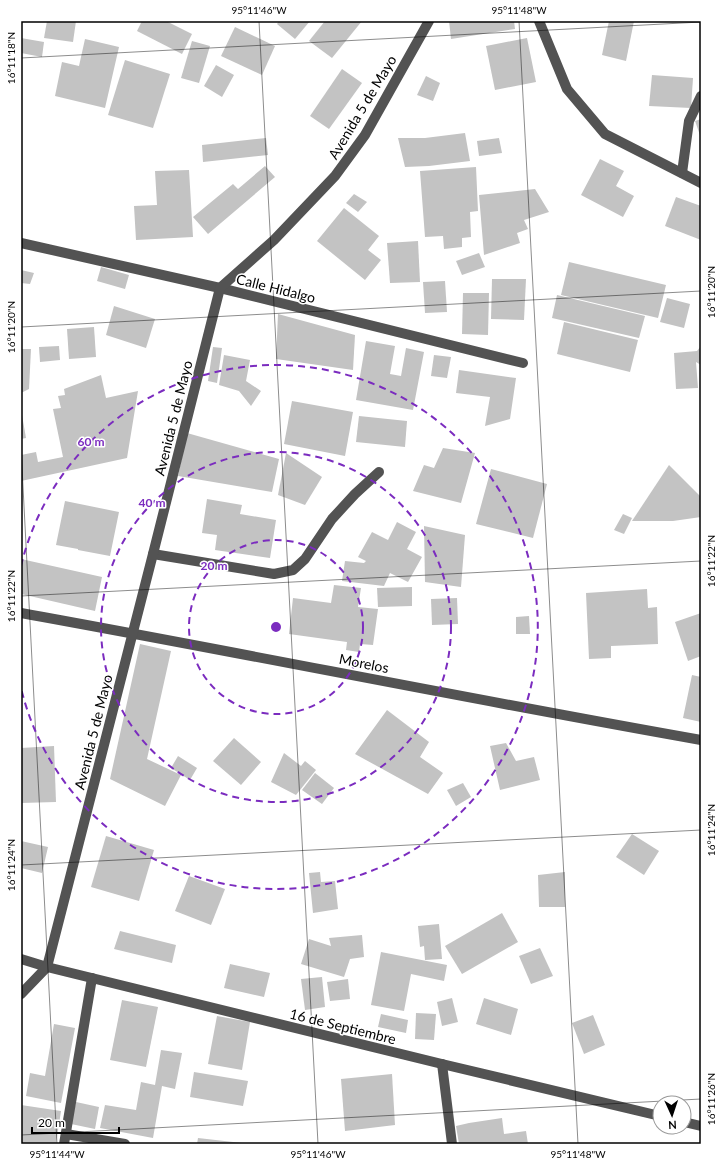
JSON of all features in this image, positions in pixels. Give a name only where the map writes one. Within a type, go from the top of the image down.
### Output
[{"type":"street","name":"Avenida 5 de Mayo","points":[[21,994],[47,967],[220,288],[274,240],[335,176],[365,135],[429,21]]},
{"type":"street","points":[[539,21],[567,89],[605,134],[701,183]]},
{"type":"street","points":[[682,173],[689,121],[701,96]]},
{"type":"street","name":"Calle Hidalgo","points":[[21,243],[220,288],[523,363]]},
{"type":"street","points":[[153,554],[274,574],[293,570],[305,559],[332,519],[355,494],[379,472]]},
{"type":"street","name":"Morelos","points":[[21,613],[701,740]]},
{"type":"street","name":"16 de Septiembre","points":[[21,959],[47,967],[652,1114]]},
{"type":"street","points":[[64,1144],[92,978]]},
{"type":"street","points":[[442,1064],[452,1144]]},
{"type":"street","points":[[66,1134],[125,1144]]},
{"type":"building","points":[[47,21],[76,21],[73,42],[44,38]]},
{"type":"building","points":[[142,21],[166,21],[192,34],[182,54],[137,31]]},
{"type":"building","points":[[279,21],[310,21],[295,39],[277,24]]},
{"type":"building","points":[[325,21],[362,21],[332,58],[309,41]]},
{"type":"building","points":[[449,21],[514,21],[515,29],[451,39]]},
{"type":"building","points":[[609,21],[634,21],[626,61],[602,55]]},
{"type":"building","points":[[235,27],[275,46],[262,75],[221,56]]},
{"type":"building","points":[[21,38],[44,42],[42,57],[21,53]]},
{"type":"building","points":[[527,38],[536,82],[495,90],[486,46]]},
{"type":"building","points":[[85,39],[119,47],[105,108],[55,96],[62,62],[79,66]]},
{"type":"building","points":[[192,41],[210,46],[199,83],[181,78]]},
{"type":"building","points":[[125,60],[170,74],[153,128],[108,115]]},
{"type":"building","points":[[216,65],[234,75],[222,97],[204,86]]},
{"type":"building","points":[[342,69],[362,83],[329,129],[310,116]]},
{"type":"building","points":[[652,75],[693,78],[691,108],[649,106]]},
{"type":"building","points":[[426,76],[440,83],[433,101],[417,95]]},
{"type":"building","points":[[701,119],[701,138],[695,121]]},
{"type":"building","points":[[465,133],[470,161],[429,166],[405,167],[398,138],[425,138]]},
{"type":"building","points":[[266,138],[268,155],[203,162],[202,145]]},
{"type":"building","points":[[499,138],[502,153],[479,156],[477,141]]},
{"type":"building","points":[[600,159],[624,171],[616,186],[634,196],[623,217],[581,195]]},
{"type":"building","points":[[265,166],[275,177],[208,234],[193,217],[233,184],[238,189]]},
{"type":"building","points":[[476,167],[478,211],[470,212],[471,237],[462,238],[462,247],[444,249],[443,236],[425,237],[420,171]]},
{"type":"building","points":[[189,170],[193,237],[136,240],[134,206],[157,205],[155,171]]},
{"type":"building","points":[[535,189],[549,212],[524,220],[528,229],[517,233],[520,243],[484,255],[479,195]]},
{"type":"building","points":[[354,194],[367,202],[358,212],[346,203]]},
{"type":"building","points":[[676,197],[701,206],[701,240],[665,226]]},
{"type":"building","points":[[344,208],[379,236],[368,250],[381,260],[365,280],[317,241]]},
{"type":"building","points":[[418,241],[420,282],[390,283],[387,243]]},
{"type":"building","points":[[479,253],[485,267],[462,275],[456,261]]},
{"type":"building","points":[[569,262],[666,285],[658,318],[561,295]]},
{"type":"building","points":[[101,267],[129,275],[125,289],[97,281]]},
{"type":"building","points":[[21,270],[34,273],[30,284],[21,283]]},
{"type":"building","points":[[492,279],[526,279],[524,320],[491,319]]},
{"type":"building","points":[[445,281],[447,312],[425,313],[423,282]]},
{"type":"building","points":[[463,293],[489,293],[488,335],[462,334]]},
{"type":"building","points":[[557,295],[645,316],[639,338],[552,318]]},
{"type":"building","points":[[667,298],[690,304],[684,328],[660,322]]},
{"type":"building","points":[[114,306],[155,319],[146,348],[106,335]]},
{"type":"building","points":[[278,314],[355,335],[353,370],[276,359]]},
{"type":"building","points":[[564,322],[638,340],[630,372],[557,354]]},
{"type":"building","points":[[94,327],[96,357],[69,359],[67,329]]},
{"type":"building","points":[[366,341],[395,346],[390,374],[401,376],[406,348],[424,352],[413,410],[356,400]]},
{"type":"building","points":[[59,346],[60,360],[40,362],[39,347]]},
{"type":"building","points":[[701,346],[701,365],[696,362],[698,388],[676,389],[674,353],[697,351]]},
{"type":"building","points":[[213,347],[222,348],[217,383],[208,381]]},
{"type":"building","points":[[21,349],[31,349],[29,389],[21,393]]},
{"type":"building","points":[[224,355],[250,360],[246,381],[261,391],[251,406],[239,391],[219,385]]},
{"type":"building","points":[[434,355],[451,357],[447,378],[431,376]]},
{"type":"building","points":[[459,370],[516,378],[510,419],[485,426],[490,397],[456,393]]},
{"type":"building","points":[[101,375],[106,398],[138,391],[127,458],[21,481],[21,455],[36,452],[38,462],[63,457],[53,409],[61,408],[58,396],[65,395],[64,389]]},
{"type":"building","points":[[292,401],[353,412],[345,456],[284,444]]},
{"type":"building","points":[[22,415],[26,438],[21,439],[21,416]]},
{"type":"building","points":[[359,416],[407,421],[405,447],[356,442]]},
{"type":"building","points":[[187,433],[279,459],[272,492],[178,476]]},
{"type":"building","points":[[443,448],[475,453],[461,503],[413,491],[424,465],[434,468]]},
{"type":"building","points":[[286,453],[322,477],[305,505],[278,495]]},
{"type":"building","points":[[669,465],[701,497],[701,517],[673,521],[632,521]]},
{"type":"building","points":[[491,469],[547,484],[533,538],[476,524]]},
{"type":"building","points":[[207,499],[242,505],[240,514],[276,520],[270,558],[215,550],[217,535],[202,533]]},
{"type":"building","points":[[65,501],[119,512],[110,556],[56,545]]},
{"type":"building","points":[[623,514],[632,518],[624,534],[614,530]]},
{"type":"building","points":[[397,522],[416,532],[407,549],[422,557],[408,582],[390,573],[384,586],[342,581],[345,561],[364,563],[366,561],[358,557],[372,532],[388,540]]},
{"type":"building","points":[[424,526],[465,535],[461,587],[425,582]]},
{"type":"building","points":[[21,559],[102,577],[95,611],[21,594]]},
{"type":"building","points":[[334,585],[361,588],[358,607],[378,609],[373,645],[360,644],[359,652],[346,650],[347,642],[289,634],[293,598],[331,603]]},
{"type":"building","points":[[412,587],[412,606],[378,607],[377,588]]},
{"type":"building","points":[[647,589],[648,608],[657,607],[658,644],[611,646],[611,658],[589,659],[586,593]]},
{"type":"building","points":[[457,598],[458,624],[432,625],[431,599]]},
{"type":"building","points":[[701,613],[701,656],[688,661],[675,622]]},
{"type":"building","points":[[529,616],[530,634],[516,634],[516,617]]},
{"type":"building","points":[[140,644],[171,651],[147,759],[181,775],[165,806],[110,779]]},
{"type":"building","points":[[692,675],[701,677],[701,722],[683,718]]},
{"type":"building","points":[[387,710],[429,742],[420,757],[443,773],[428,794],[355,754]]},
{"type":"building","points":[[234,738],[261,762],[241,785],[213,761]]},
{"type":"building","points":[[506,743],[516,761],[534,757],[540,780],[500,790],[490,746]]},
{"type":"building","points":[[54,746],[56,802],[21,803],[21,748]]},
{"type":"building","points":[[284,753],[301,766],[305,761],[316,770],[296,795],[271,782]]},
{"type":"building","points":[[178,756],[197,768],[190,780],[171,768]]},
{"type":"building","points":[[315,773],[334,788],[322,804],[302,790]]},
{"type":"building","points":[[463,783],[471,797],[456,806],[447,790]]},
{"type":"building","points":[[632,834],[659,851],[644,875],[616,857]]},
{"type":"building","points":[[106,836],[154,850],[139,901],[91,887]]},
{"type":"building","points":[[21,841],[48,847],[42,873],[21,868]]},
{"type":"building","points":[[320,872],[321,882],[335,881],[338,909],[313,913],[309,873]]},
{"type":"building","points":[[565,872],[565,907],[539,907],[538,875]]},
{"type":"building","points":[[189,876],[225,889],[211,925],[175,911]]},
{"type":"building","points":[[502,913],[518,942],[462,974],[445,946]]},
{"type":"building","points":[[439,924],[442,959],[425,960],[424,946],[420,947],[418,926]]},
{"type":"building","points":[[120,931],[176,945],[172,963],[114,949]]},
{"type":"building","points":[[362,935],[364,957],[350,959],[344,977],[301,964],[309,939],[331,946],[329,938]]},
{"type":"building","points":[[540,948],[553,976],[531,984],[519,956]]},
{"type":"building","points":[[381,952],[447,965],[444,981],[411,974],[404,1011],[371,1005]]},
{"type":"building","points":[[230,964],[270,973],[264,997],[224,988]]},
{"type":"building","points":[[322,977],[325,1007],[305,1010],[301,979]]},
{"type":"building","points":[[348,979],[350,999],[330,1001],[327,982]]},
{"type":"building","points":[[452,998],[458,1022],[442,1026],[437,1002]]},
{"type":"building","points":[[484,998],[518,1009],[511,1035],[476,1024]]},
{"type":"building","points":[[122,1000],[158,1007],[146,1067],[110,1060]]},
{"type":"building","points":[[416,1013],[436,1014],[434,1040],[415,1039]]},
{"type":"building","points":[[381,1014],[408,1020],[406,1033],[378,1027]]},
{"type":"building","points":[[593,1015],[605,1045],[584,1054],[572,1023]]},
{"type":"building","points":[[217,1016],[250,1022],[242,1070],[208,1064]]},
{"type":"building","points":[[54,1024],[75,1028],[61,1103],[26,1096],[30,1073],[45,1076]]},
{"type":"building","points":[[161,1050],[182,1053],[175,1089],[162,1086],[153,1138],[100,1128],[105,1105],[136,1110],[141,1082],[155,1085]]},
{"type":"building","points":[[194,1072],[248,1081],[243,1106],[190,1097]]},
{"type":"building","points":[[392,1074],[395,1125],[345,1131],[341,1079]]},
{"type":"building","points":[[76,1102],[99,1107],[95,1129],[71,1124]]},
{"type":"building","points":[[21,1105],[61,1111],[56,1144],[21,1144]]},
{"type":"building","points":[[502,1118],[504,1134],[526,1131],[528,1144],[459,1144],[456,1126]]},
{"type":"building","points":[[198,1138],[242,1143],[242,1144],[197,1144]]}]
